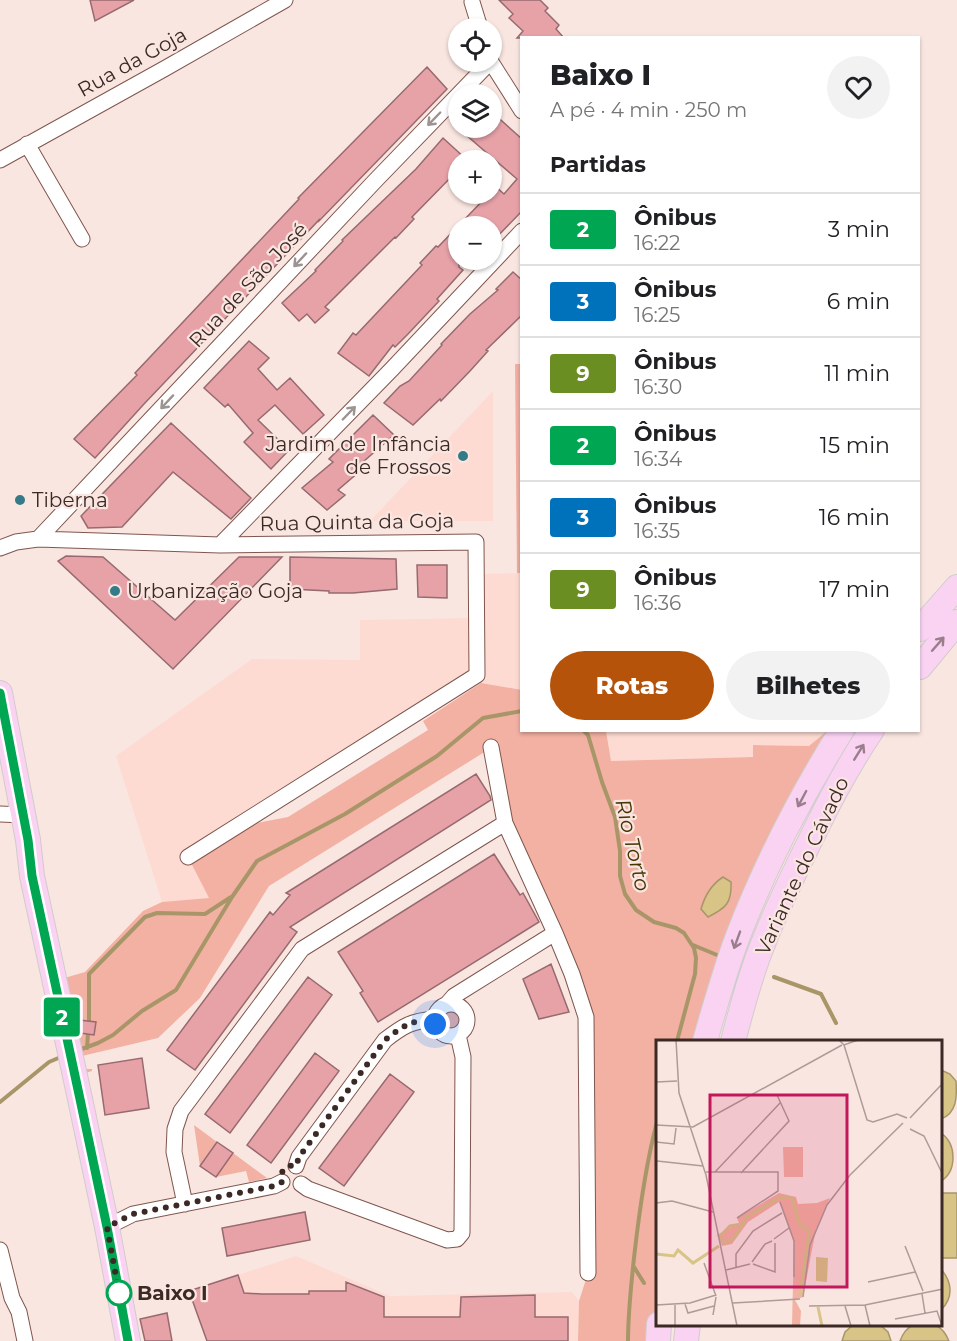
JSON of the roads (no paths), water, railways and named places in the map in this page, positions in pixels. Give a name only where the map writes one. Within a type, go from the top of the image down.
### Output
[{"type":"main road","points":[[920,629],[957,587]]},
{"type":"main road","points":[[920,667],[957,622]]},
{"type":"main road","points":[[0,693],[12,815],[32,876],[76,1076],[128,1341]]},
{"type":"main road","name":"Variante do Cávado","points":[[705,1040],[735,944],[759,886],[799,804],[841,732]]},
{"type":"main road","name":"Variante do Cávado","points":[[733,1040],[744,998],[762,946],[783,897],[832,798],[871,732]]},
{"type":"main road","points":[[658,1341],[659,1326]]},
{"type":"main road","points":[[686,1341],[688,1326]]},
{"type":"street","name":"Rua da Goja","points":[[0,160],[285,0]]},
{"type":"street","points":[[472,2],[477,18]]},
{"type":"street","name":"Rua de São José","points":[[38,539],[480,72]]},
{"type":"street","points":[[497,72],[520,108]]},
{"type":"street","points":[[27,144],[82,239]]},
{"type":"street","points":[[220,545],[392,369],[520,233]]},
{"type":"street","name":"Rua Quinta da Goja","points":[[0,548],[16,542],[38,539],[220,545],[476,542],[477,675],[188,857]]},
{"type":"street","name":"Rua Quinta da Goja","points":[[0,540],[16,542]]},
{"type":"street","points":[[491,747],[505,823],[555,933],[586,1017],[588,1273]]},
{"type":"street","points":[[185,1204],[174,1152],[175,1129],[181,1111],[302,949],[505,823]]},
{"type":"street","points":[[447,1004],[457,1006],[465,1012],[467,1022],[458,1035],[444,1035],[437,1029],[435,1019],[439,1010],[454,996],[555,933]]},
{"type":"street","points":[[296,1166],[299,1157],[385,1040],[404,1026],[422,1020],[435,1019]]},
{"type":"street","points":[[301,1184],[308,1189],[447,1240],[457,1239],[462,1233],[463,1057],[458,1035]]},
{"type":"street","points":[[296,1166],[303,1177],[301,1184],[291,1188],[282,1182],[281,1176],[283,1169],[296,1166]]},
{"type":"street","points":[[105,1219],[274,1186],[282,1182]]},
{"type":"street","points":[[0,1250],[12,1298],[19,1312],[25,1341]]},
{"type":"waterway","name":"Rio Torto","points":[[79,1050],[113,1035],[142,1011],[176,990],[232,897],[257,861],[345,814],[437,756],[483,718],[520,711]]},
{"type":"waterway","name":"Rio Torto","points":[[585,732],[588,735],[615,817],[620,851],[620,876],[625,894],[636,910],[654,922],[676,928],[684,933],[694,948],[695,974],[677,1040]]},
{"type":"waterway","name":"Rio Torto","points":[[87,1048],[89,974],[145,917],[157,913],[205,914],[231,897]]},
{"type":"waterway","points":[[693,945],[717,955]]},
{"type":"waterway","points":[[774,977],[821,994],[836,1023]]},
{"type":"waterway","name":"Rio Torto","points":[[0,1102],[49,1062],[63,1056]]},
{"type":"waterway","name":"Rio Torto","points":[[628,1341],[638,1224],[656,1126]]},
{"type":"waterway","points":[[634,1267],[644,1283]]},
{"type":"place","name":"Jardim de Infância de Frossos","points":[[463,456]]},
{"type":"place","name":"Tiberna","points":[[20,500]]},
{"type":"place","name":"Urbanização Goja","points":[[115,591]]},
{"type":"place","name":"Baixo I","points":[[119,1293]]}]
